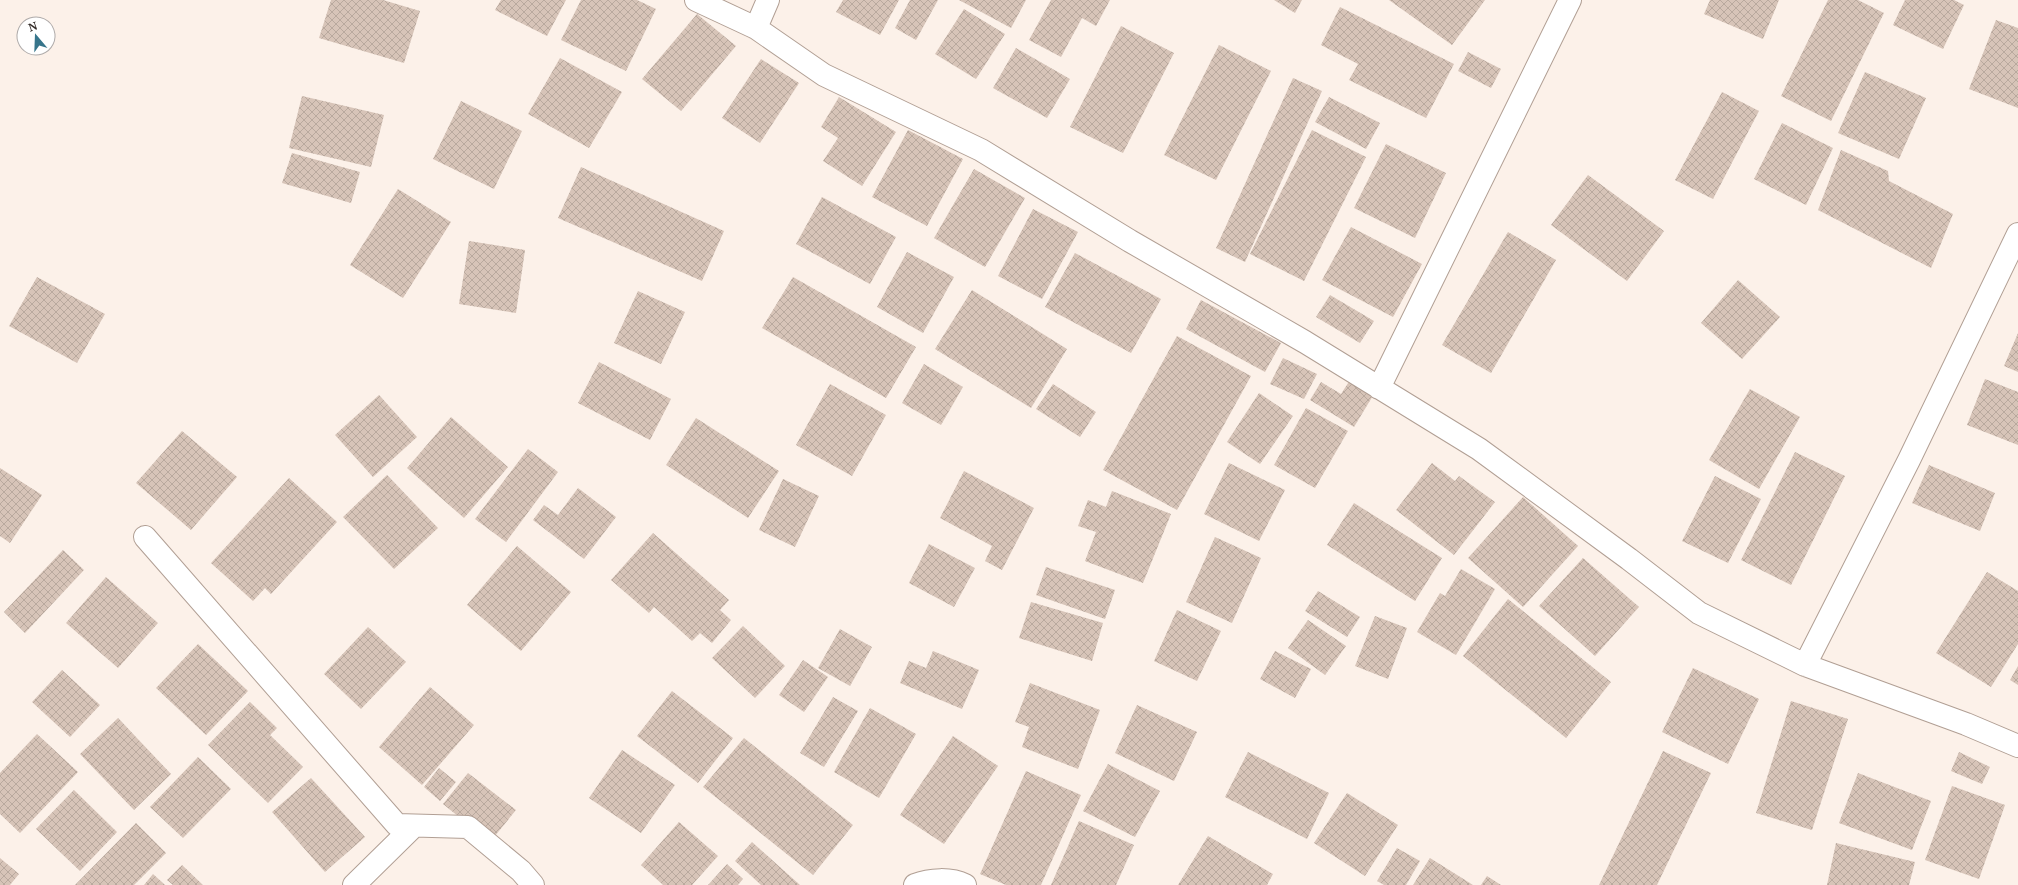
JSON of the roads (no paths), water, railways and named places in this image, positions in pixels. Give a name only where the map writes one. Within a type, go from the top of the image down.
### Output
[{"type":"street","points":[[696,0],[756,28],[824,75],[981,150],[1130,241],[1305,342],[1479,449],[1699,613],[1804,665],[1966,724],[2018,746]]},
{"type":"street","points":[[756,28],[768,0]]},
{"type":"street","points":[[1379,388],[1570,0]]},
{"type":"street","points":[[1804,665],[1912,453],[2018,234]]},
{"type":"street","points":[[145,537],[397,825],[411,829],[354,885]]},
{"type":"street","points":[[397,825],[468,827],[521,871],[533,885]]},
{"type":"street","points":[[915,885],[924,882],[956,881],[965,885]]}]
